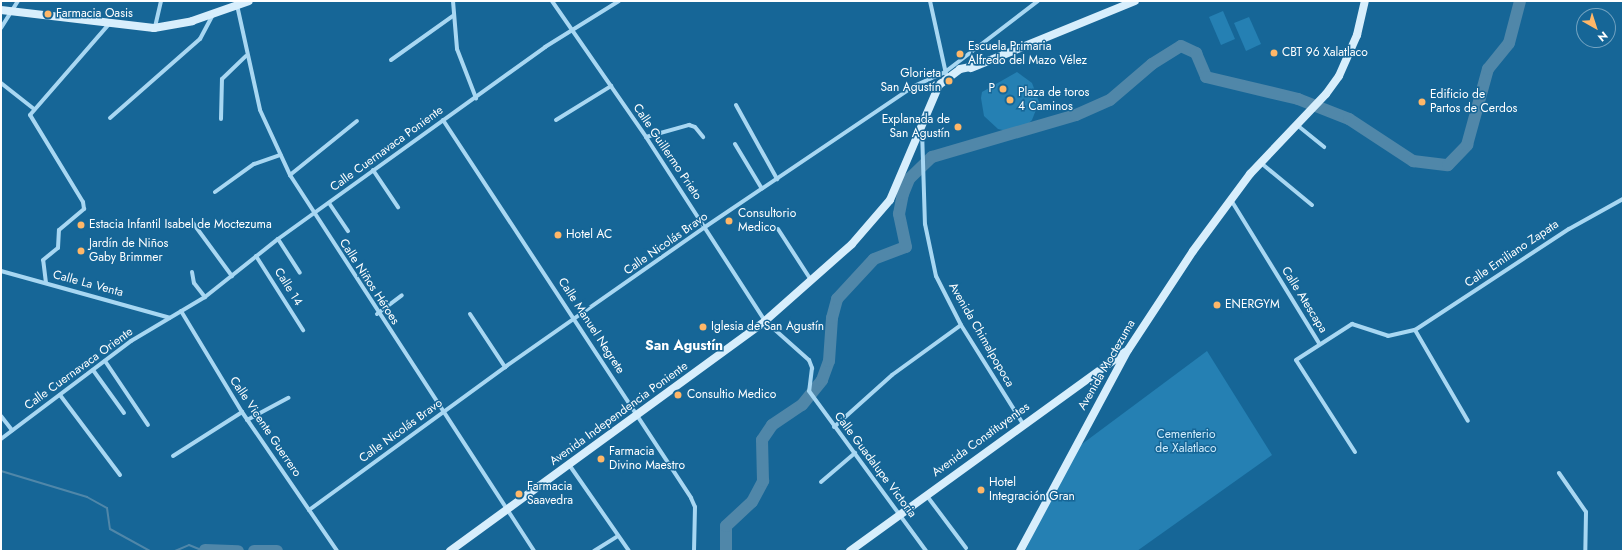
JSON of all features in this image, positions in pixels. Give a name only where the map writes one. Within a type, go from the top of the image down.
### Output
[{"type":"main road","points":[[1,10],[109,24],[154,28],[212,16],[237,3],[249,1]]},
{"type":"main road","name":"Avenida Independencia Poniente","points":[[450,551],[507,509],[570,466],[765,321],[880,215],[939,86],[947,75],[975,66],[1135,1]]},
{"type":"main road","name":"Avenida Moctezuma","points":[[1020,551],[1128,350],[1231,200],[1261,163],[1326,94],[1349,58],[1364,1]]},
{"type":"main road","name":"Avenida Independencia Poniente","points":[[934,99],[975,66]]},
{"type":"main road","name":"Avenida Constituyentes","points":[[850,551],[1023,424],[1128,350]]},
{"type":"street","points":[[1,28],[18,1]]},
{"type":"street","points":[[154,28],[161,1]]},
{"type":"street","points":[[453,1],[453,16],[459,55],[476,98]]},
{"type":"street","name":"Calle Guillermo Prieto","points":[[552,1],[646,137],[765,321],[811,364],[808,391]]},
{"type":"street","name":"Calle Cuernavaca Poniente","points":[[170,318],[205,296],[278,239],[443,120],[572,29],[619,1]]},
{"type":"street","points":[[930,1],[947,75]]},
{"type":"street","name":"Calle Nicolás Bravo","points":[[309,510],[443,414],[505,367],[575,320],[705,227],[914,86],[947,75],[1038,1]]},
{"type":"street","name":"Calle Niños Héroes","points":[[237,3],[246,56],[260,110],[290,175],[377,314],[534,551]]},
{"type":"street","points":[[110,118],[200,39],[212,16]]},
{"type":"street","points":[[391,60],[453,16]]},
{"type":"street","points":[[46,283],[43,260],[58,248],[59,230],[84,209],[83,202],[32,122],[30,115],[109,24]]},
{"type":"street","points":[[221,119],[222,79],[246,56]]},
{"type":"street","points":[[1,83],[34,109]]},
{"type":"street","points":[[556,120],[611,86]]},
{"type":"street","points":[[736,105],[777,178]]},
{"type":"street","name":"Calle Manuel Negrete","points":[[443,120],[694,502],[694,551]]},
{"type":"street","points":[[290,175],[357,121]]},
{"type":"street","points":[[646,137],[689,125],[695,127],[703,137]]},
{"type":"street","name":"Avenida Chimalpopoca","points":[[922,125],[930,255],[936,276],[961,325],[1023,424]]},
{"type":"street","points":[[1296,125],[1324,147]]},
{"type":"street","points":[[735,144],[762,189]]},
{"type":"street","points":[[215,192],[254,164],[280,155]]},
{"type":"street","points":[[1261,163],[1312,205]]},
{"type":"street","points":[[373,170],[398,207]]},
{"type":"street","name":"Calle Emiliano Zapata","points":[[1415,330],[1569,229],[1623,199]]},
{"type":"street","name":"Calle Atescapa","points":[[1231,200],[1319,343],[1352,324],[1388,336],[1415,330]]},
{"type":"street","points":[[329,203],[348,231]]},
{"type":"street","points":[[193,223],[232,276]]},
{"type":"street","points":[[778,229],[811,280]]},
{"type":"street","points":[[278,239],[300,273]]},
{"type":"street","name":"Calle 14","points":[[256,256],[302,330]]},
{"type":"street","name":"Calle La Venta","points":[[1,271],[170,318]]},
{"type":"street","points":[[192,272],[194,283],[205,296]]},
{"type":"street","points":[[377,314],[402,296]]},
{"type":"street","name":"Calle Vicente Guerrero","points":[[181,311],[247,420],[336,551]]},
{"type":"street","points":[[470,314],[505,367]]},
{"type":"street","name":"Calle Cuernavaca Oriente","points":[[1,439],[105,361],[170,318]]},
{"type":"street","points":[[834,427],[892,375],[961,325]]},
{"type":"street","points":[[1415,330],[1468,421]]},
{"type":"street","points":[[1319,343],[1296,360],[1355,452]]},
{"type":"street","points":[[105,361],[148,425]]},
{"type":"street","points":[[93,370],[124,413]]},
{"type":"street","name":"Calle Guadalupe Victoria","points":[[808,391],[901,514],[926,551]]},
{"type":"street","points":[[60,395],[120,475]]},
{"type":"street","points":[[247,420],[288,398]]},
{"type":"street","points":[[173,456],[242,412]]},
{"type":"street","points":[[1,416],[12,430]]},
{"type":"street","points":[[820,482],[855,453]]},
{"type":"street","points":[[570,466],[629,551]]},
{"type":"street","points":[[1559,473],[1584,507],[1585,551]]},
{"type":"street","points":[[927,495],[966,548]]},
{"type":"street","points":[[594,551],[618,536]]},
{"type":"green space","points":[[1223,11],[1235,39],[1221,45],[1209,17]]},
{"type":"green space","points":[[1249,17],[1261,44],[1246,51],[1234,23]]},
{"type":"green space","name":"Plaza de toros 4 Caminos","points":[[1017,72],[1032,83],[1039,102],[1032,120],[1025,127],[1007,131],[998,129],[984,116],[981,98],[982,92]]},
{"type":"green space","name":"Cementerio de Xalatlaco","points":[[1207,351],[1272,455],[1137,551],[1025,551],[1074,450]]},
{"type":"waterway","points":[[726,551],[726,526],[752,502],[763,481],[762,440],[772,425],[802,405],[822,380],[829,361],[832,318],[837,299],[874,259],[906,247],[899,214],[903,194],[909,179],[932,157],[1076,115],[1110,100],[1152,64],[1181,46],[1196,53],[1206,77],[1298,99],[1349,119],[1413,161],[1448,165],[1467,145],[1488,69],[1509,43],[1520,1]]},
{"type":"waterway","points":[[1,471],[87,497],[107,508],[110,529],[150,551]]},
{"type":"waterway","points":[[175,551],[189,545],[204,551]]},
{"type":"waterway","points":[[205,550],[238,551]]},
{"type":"waterway","points":[[254,551],[277,551]]},
{"type":"place","name":"Farmacia Oasis","points":[[48,14]]},
{"type":"place","name":"CBT 96 Xalatlaco","points":[[1274,53]]},
{"type":"place","name":"Escuela Primaria Alfredo del Mazo Vélez","points":[[960,54]]},
{"type":"place","name":"Glorieta San Agustín","points":[[949,81]]},
{"type":"place","name":"P","points":[[1003,89]]},
{"type":"place","name":"Plaza de toros 4 Caminos","points":[[1010,100]]},
{"type":"place","name":"Edificio de Partos de Cerdos","points":[[1422,102]]},
{"type":"place","name":"Explanada de San Agustín","points":[[958,127]]},
{"type":"place","name":"Consultorio Medico","points":[[729,221]]},
{"type":"place","name":"Estacia Infantil Isabel de Moctezuma","points":[[81,225]]},
{"type":"place","name":"Hotel AC","points":[[558,235]]},
{"type":"place","name":"Jardín de Niños Gaby Brimmer","points":[[81,251]]},
{"type":"place","name":"ENERGYM","points":[[1217,305]]},
{"type":"place","name":"Iglesia de San Agustín","points":[[703,327]]},
{"type":"place","name":"Consultio Medico","points":[[678,395]]},
{"type":"place","name":"Farmacia Divino Maestro","points":[[601,459]]},
{"type":"place","name":"Hotel Integración Gran","points":[[981,490]]},
{"type":"place","name":"Farmacia Saavedra","points":[[519,494]]},
{"type":"district","name":"San Agustín","points":[[684,345]]}]
